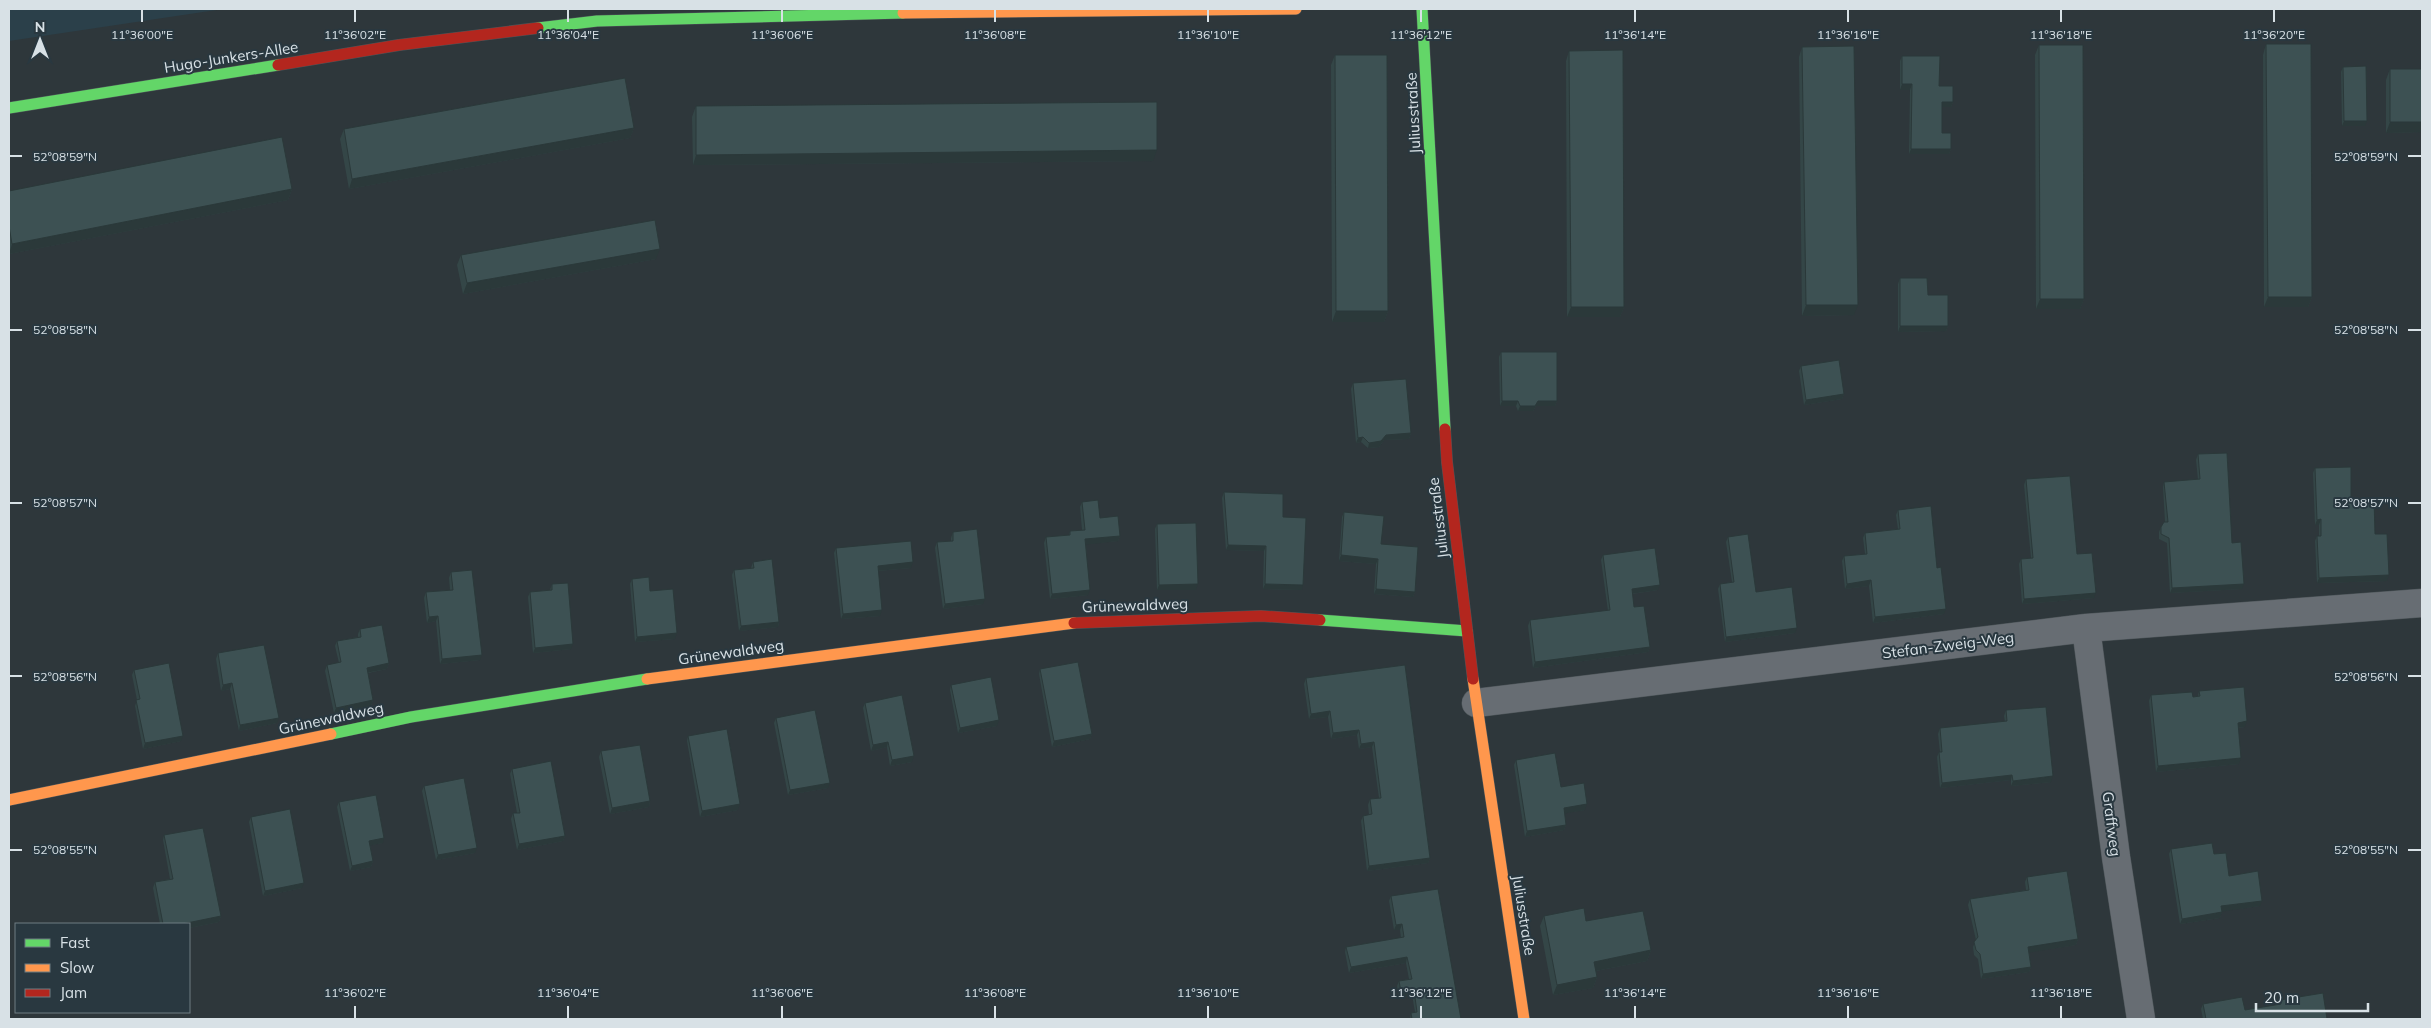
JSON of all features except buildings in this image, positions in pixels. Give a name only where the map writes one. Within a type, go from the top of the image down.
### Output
[{"type":"street","name":"Hugo-Junkers-Allee","points":[[9,108],[399,45],[597,21],[962,10],[1296,9]]},
{"type":"street","name":"Juliusstraße","points":[[1422,9],[1447,462],[1476,703],[1524,1019]]},
{"type":"street","name":"Stefan-Zweig-Weg","points":[[1476,703],[2086,628],[2422,603]]},
{"type":"street","name":"Grünewaldweg","points":[[9,800],[430,714],[702,670],[1078,622],[1261,616],[1467,631]]},
{"type":"street","name":"Graffweg","points":[[2086,628],[2116,857],[2141,1019]]},
{"type":"shaded area","points":[[9,9],[223,9],[9,41]]},
{"type":"traffic: fast","points":[[1422,9],[1445,429]]},
{"type":"traffic: fast","points":[[538,28],[597,21],[903,13]]},
{"type":"traffic: fast","points":[[9,108],[278,65]]},
{"type":"traffic: fast","points":[[1320,620],[1467,631]]},
{"type":"traffic: fast","points":[[331,734],[411,717],[647,679]]},
{"type":"traffic: slow","points":[[903,13],[1296,9]]},
{"type":"traffic: slow","points":[[647,679],[1074,623]]},
{"type":"traffic: slow","points":[[1473,679],[1524,1019]]},
{"type":"traffic: slow","points":[[9,800],[331,734]]},
{"type":"traffic: jam","points":[[278,65],[399,45],[538,28]]},
{"type":"traffic: jam","points":[[1445,429],[1447,462],[1473,679]]},
{"type":"traffic: jam","points":[[1074,623],[1261,616],[1320,620]]}]
